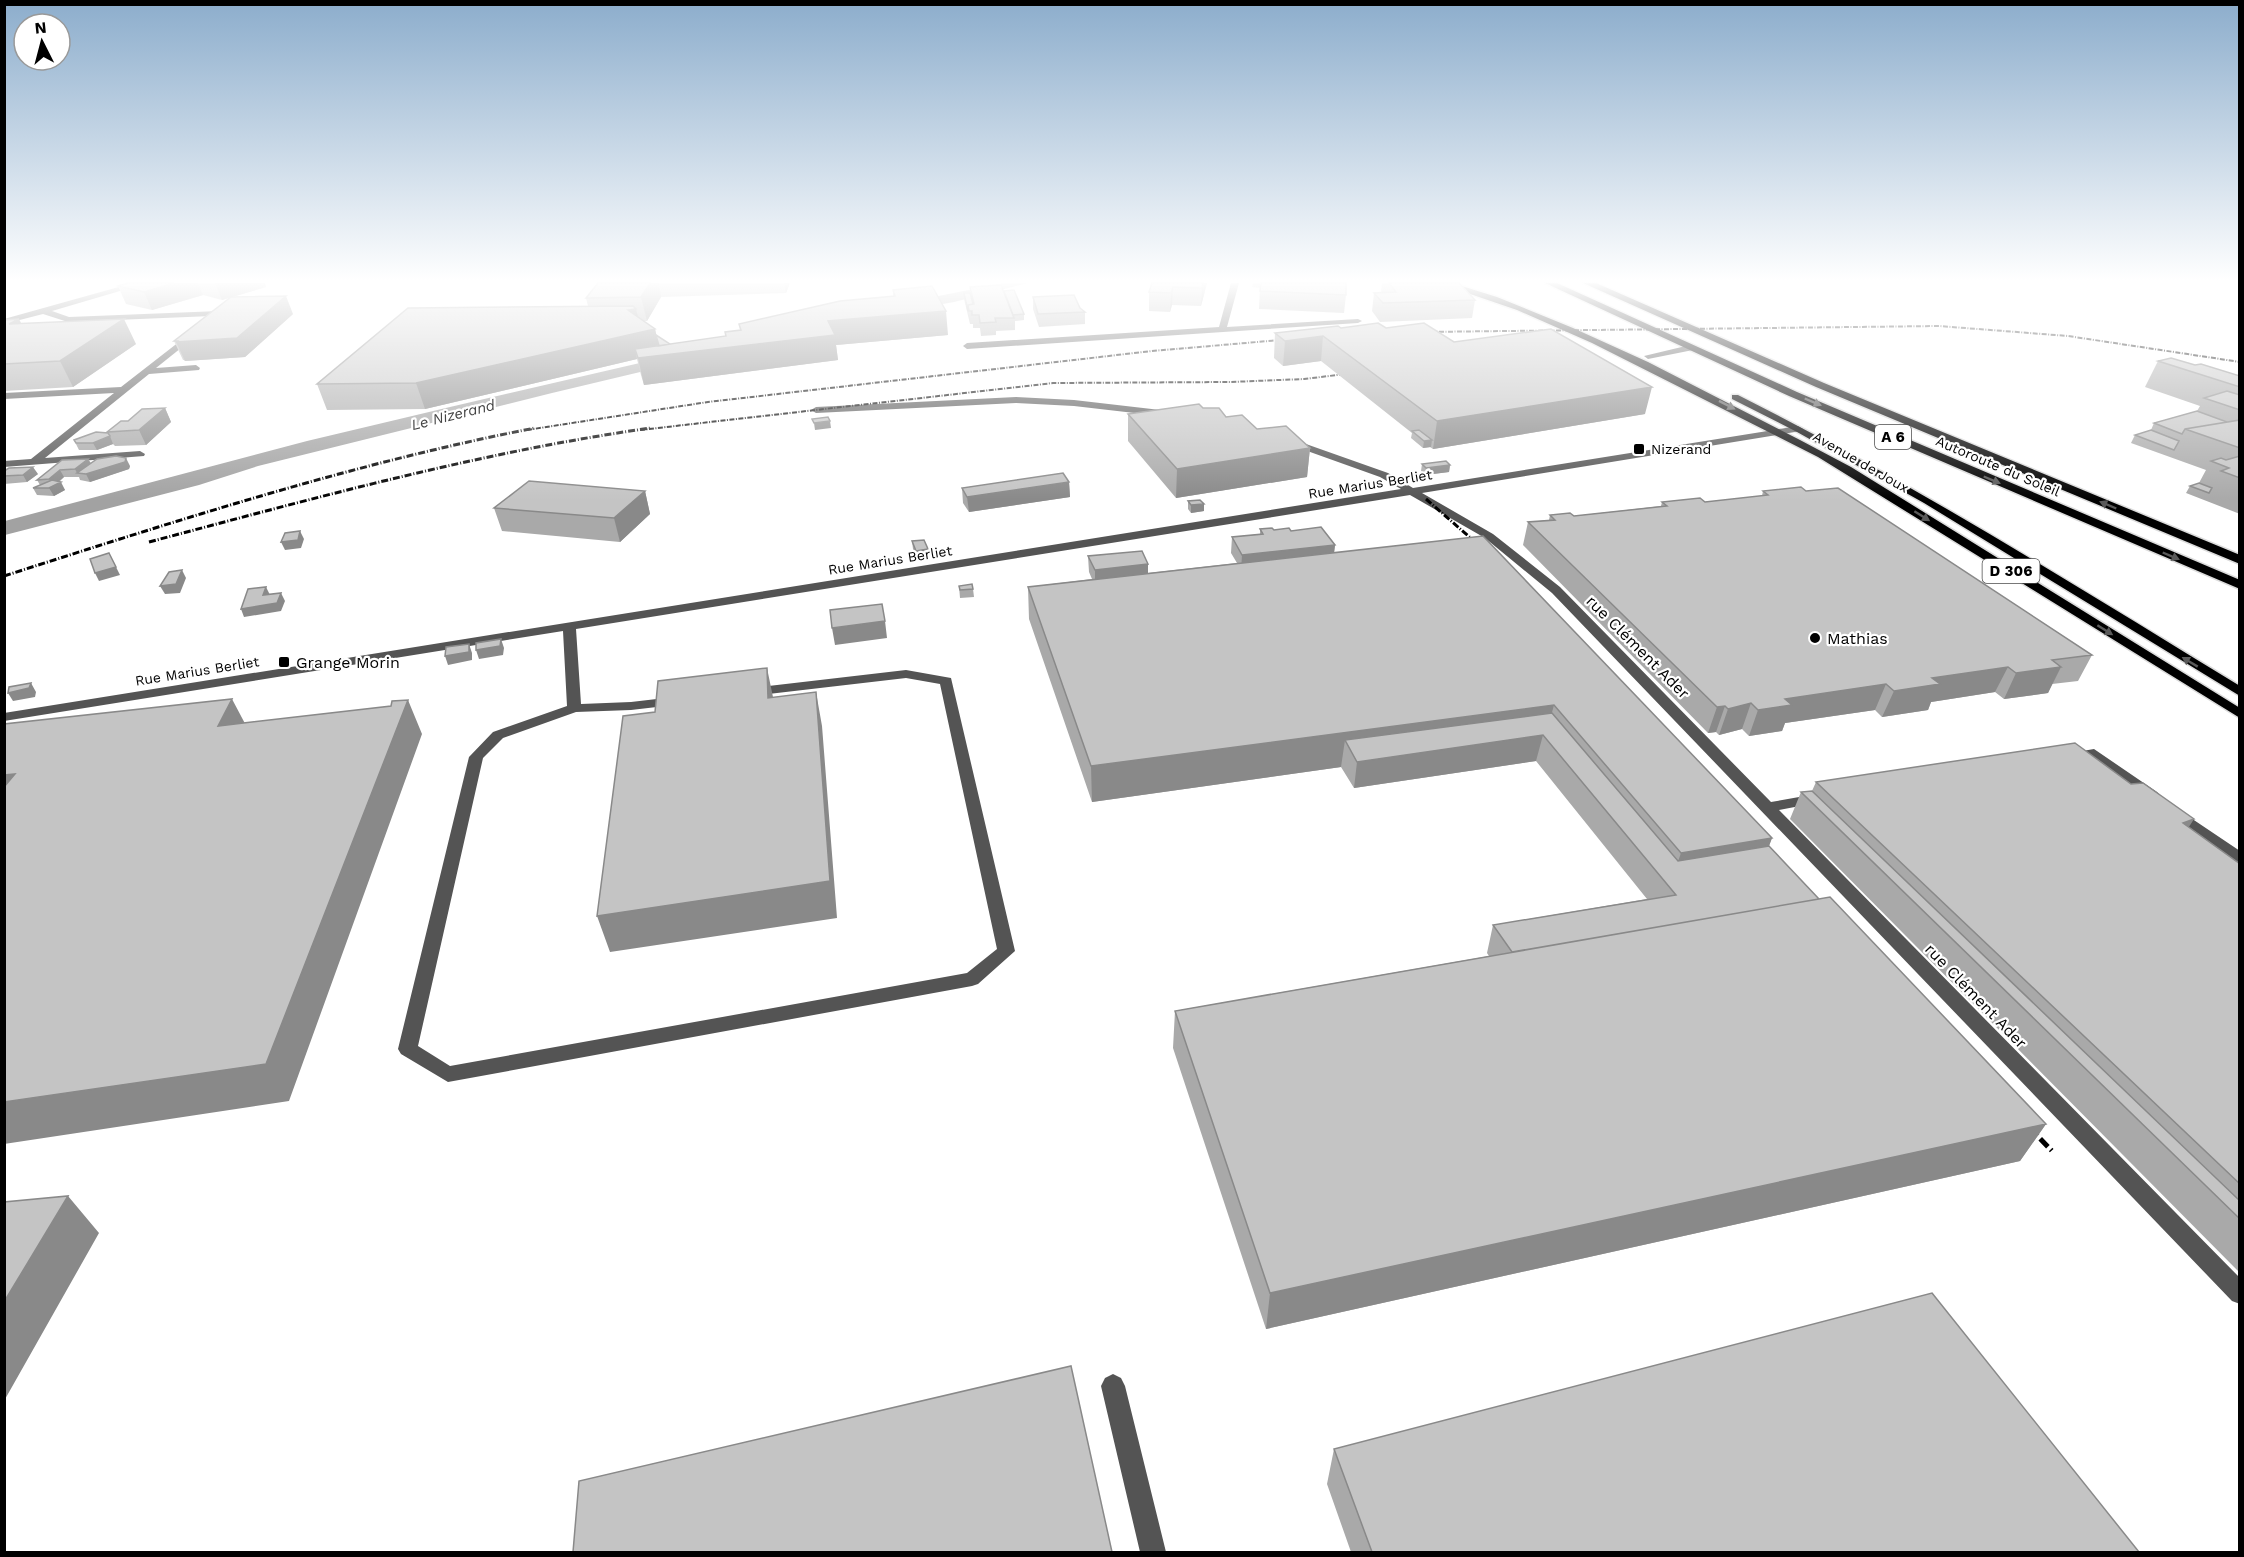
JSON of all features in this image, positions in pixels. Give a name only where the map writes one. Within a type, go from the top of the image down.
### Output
[{"type":"highway","name":"Autoroute du Soleil","points":[[1708,356],[2240,585]]},
{"type":"highway","name":"Autoroute du Soleil","points":[[1754,356],[2240,560]]},
{"type":"main road","name":"Avenue de Joux","points":[[1626,356],[1781,433],[1847,469],[2240,714]]},
{"type":"main road","name":"Avenue de Joux","points":[[1648,356],[1798,429],[1909,491],[2240,693]]},
{"type":"main road","points":[[2070,608],[2096,605]]},
{"type":"street","points":[[34,462],[167,356]]},
{"type":"street","points":[[149,370],[196,368]]},
{"type":"street","points":[[4,396],[124,390]]},
{"type":"street","points":[[816,410],[1016,400],[1086,404],[1184,416]]},
{"type":"street","name":"Rue Marius Berliet","points":[[4,717],[1798,429]]},
{"type":"street","name":"rue Clément Ader","points":[[1272,435],[1384,475],[1489,536],[1556,590],[2240,1294]]},
{"type":"street","points":[[4,464],[140,454]]},
{"type":"street","points":[[569,627],[574,708]]},
{"type":"street","points":[[906,674],[946,681],[1006,951],[972,979],[448,1074],[408,1049],[476,757],[498,735],[574,708],[631,706],[906,674]]},
{"type":"street","points":[[2059,759],[2094,753],[2240,859]]},
{"type":"street","points":[[1768,807],[1826,797]]},
{"type":"street","points":[[1113,1386],[1153,1552]]},
{"type":"water","name":"Le Nizerand","points":[[672,356],[709,356],[258,466],[199,485],[5,535],[5,521],[307,441]]},
{"type":"building","points":[[4,356],[68,356],[60,361],[4,364]]},
{"type":"building","points":[[351,356],[537,356],[416,383],[317,384]]},
{"type":"building","points":[[637,356],[658,356],[638,358]]},
{"type":"building","points":[[1349,356],[1597,356],[1652,387],[1437,421]]},
{"type":"building","points":[[2171,358],[2240,376],[2240,387],[2158,361]]},
{"type":"building","points":[[2227,391],[2240,395],[2240,410],[2204,398]]},
{"type":"building","points":[[1199,404],[1203,408],[1219,408],[1226,417],[1242,415],[1257,429],[1286,426],[1310,448],[1177,469],[1128,414]]},
{"type":"building","points":[[165,408],[139,430],[107,432],[121,421],[128,421],[142,409]]},
{"type":"building","points":[[2197,411],[2227,422],[2185,429],[2182,434],[2154,423]]},
{"type":"building","points":[[828,417],[830,421],[814,423],[812,419]]},
{"type":"building","points":[[2240,420],[2240,448],[2185,429]]},
{"type":"building","points":[[1419,430],[1432,440],[1424,441],[1412,431]]},
{"type":"building","points":[[2151,430],[2179,441],[2174,450],[2135,435]]},
{"type":"building","points":[[96,432],[108,433],[110,436],[93,443],[76,443],[74,440]]},
{"type":"building","points":[[116,456],[126,458],[125,462],[86,474],[77,473],[97,459]]},
{"type":"building","points":[[2240,456],[2240,478],[2221,471],[2229,468],[2211,461],[2221,458],[2226,460]]},
{"type":"building","points":[[88,459],[75,469],[60,470],[49,479],[37,480],[62,460]]},
{"type":"building","points":[[1446,461],[1450,465],[1426,468],[1422,464]]},
{"type":"building","points":[[33,467],[23,475],[4,476],[4,471],[9,468]]},
{"type":"building","points":[[1063,473],[1069,482],[967,497],[962,488]]},
{"type":"building","points":[[52,480],[61,482],[49,488],[33,488]]},
{"type":"building","points":[[529,481],[645,491],[614,518],[494,508]]},
{"type":"building","points":[[2199,483],[2212,488],[2209,493],[2190,486]]},
{"type":"building","name":"Mathias","points":[[1801,487],[1806,491],[1838,488],[2092,655],[2052,660],[2061,667],[2016,673],[2008,667],[1932,678],[1940,684],[1894,691],[1886,684],[1785,699],[1792,705],[1758,710],[1751,703],[1728,709],[1725,706],[1717,707],[1528,522],[1555,520],[1550,515],[1570,513],[1574,516],[1667,506],[1662,502],[1700,498],[1705,502],[1768,495],[1763,491]]},
{"type":"building","points":[[1200,500],[1204,504],[1191,505],[1188,501]]},
{"type":"building","points":[[1321,527],[1335,545],[1242,555],[1232,537],[1263,534],[1260,529],[1289,528],[1291,531]]},
{"type":"building","points":[[300,531],[298,540],[281,542],[285,533]]},
{"type":"building","points":[[1483,536],[1772,838],[1681,853],[1554,705],[1091,766],[1028,587]]},
{"type":"building","points":[[924,540],[928,549],[916,551],[912,541]]},
{"type":"building","points":[[1142,551],[1148,564],[1095,570],[1088,556]]},
{"type":"building","points":[[109,553],[116,567],[95,573],[90,559]]},
{"type":"building","points":[[182,570],[176,584],[160,586],[169,572]]},
{"type":"building","points":[[972,584],[973,589],[960,590],[959,586]]},
{"type":"building","points":[[266,587],[263,595],[281,593],[277,603],[241,609],[248,589]]},
{"type":"building","points":[[882,604],[885,621],[832,628],[830,610]]},
{"type":"building","points":[[501,639],[500,646],[476,650],[476,643]]},
{"type":"building","points":[[469,644],[469,652],[445,656],[446,647]]},
{"type":"building","points":[[767,668],[768,698],[816,692],[830,881],[597,916],[623,716],[655,712],[658,681]]},
{"type":"building","points":[[31,683],[29,688],[8,693],[9,687]]},
{"type":"building","points":[[232,699],[218,726],[391,706],[392,701],[408,700],[266,1064],[4,1102],[4,787],[15,774],[4,775],[4,724]]},
{"type":"building","points":[[1552,713],[1678,861],[1769,846],[1819,899],[1512,952],[1493,925],[1676,895],[1543,735],[1357,762],[1345,740]]},
{"type":"building","points":[[2075,743],[2131,784],[2143,783],[2194,819],[2183,823],[2240,864],[2240,1184],[1816,782]]},
{"type":"building","points":[[1812,791],[2240,1201],[2240,1219],[1801,792]]},
{"type":"building","points":[[1830,897],[2046,1124],[1270,1293],[1175,1011]]},
{"type":"building","points":[[68,1196],[4,1302],[4,1202]]},
{"type":"building","points":[[1932,1293],[2139,1552],[1372,1552],[1334,1449]]},
{"type":"building","points":[[1071,1366],[1112,1552],[573,1552],[579,1481]]},
{"type":"railway","points":[[527,430],[708,402],[1111,356]]},
{"type":"railway","points":[[2198,356],[2240,362]]},
{"type":"railway","points":[[640,430],[1053,383],[1230,382],[1304,379],[1354,373]]},
{"type":"railway","points":[[4,576],[334,475],[467,442],[535,428]]},
{"type":"railway","points":[[149,542],[461,463],[651,428]]},
{"type":"railway","points":[[1426,499],[1482,548]]},
{"type":"railway","points":[[2026,1124],[2054,1153]]},
{"type":"place","name":"Nizerand","points":[[1639,449]]},
{"type":"place","name":"Mathias","points":[[1815,638]]},
{"type":"place","name":"Grange Morin","points":[[284,662]]}]
